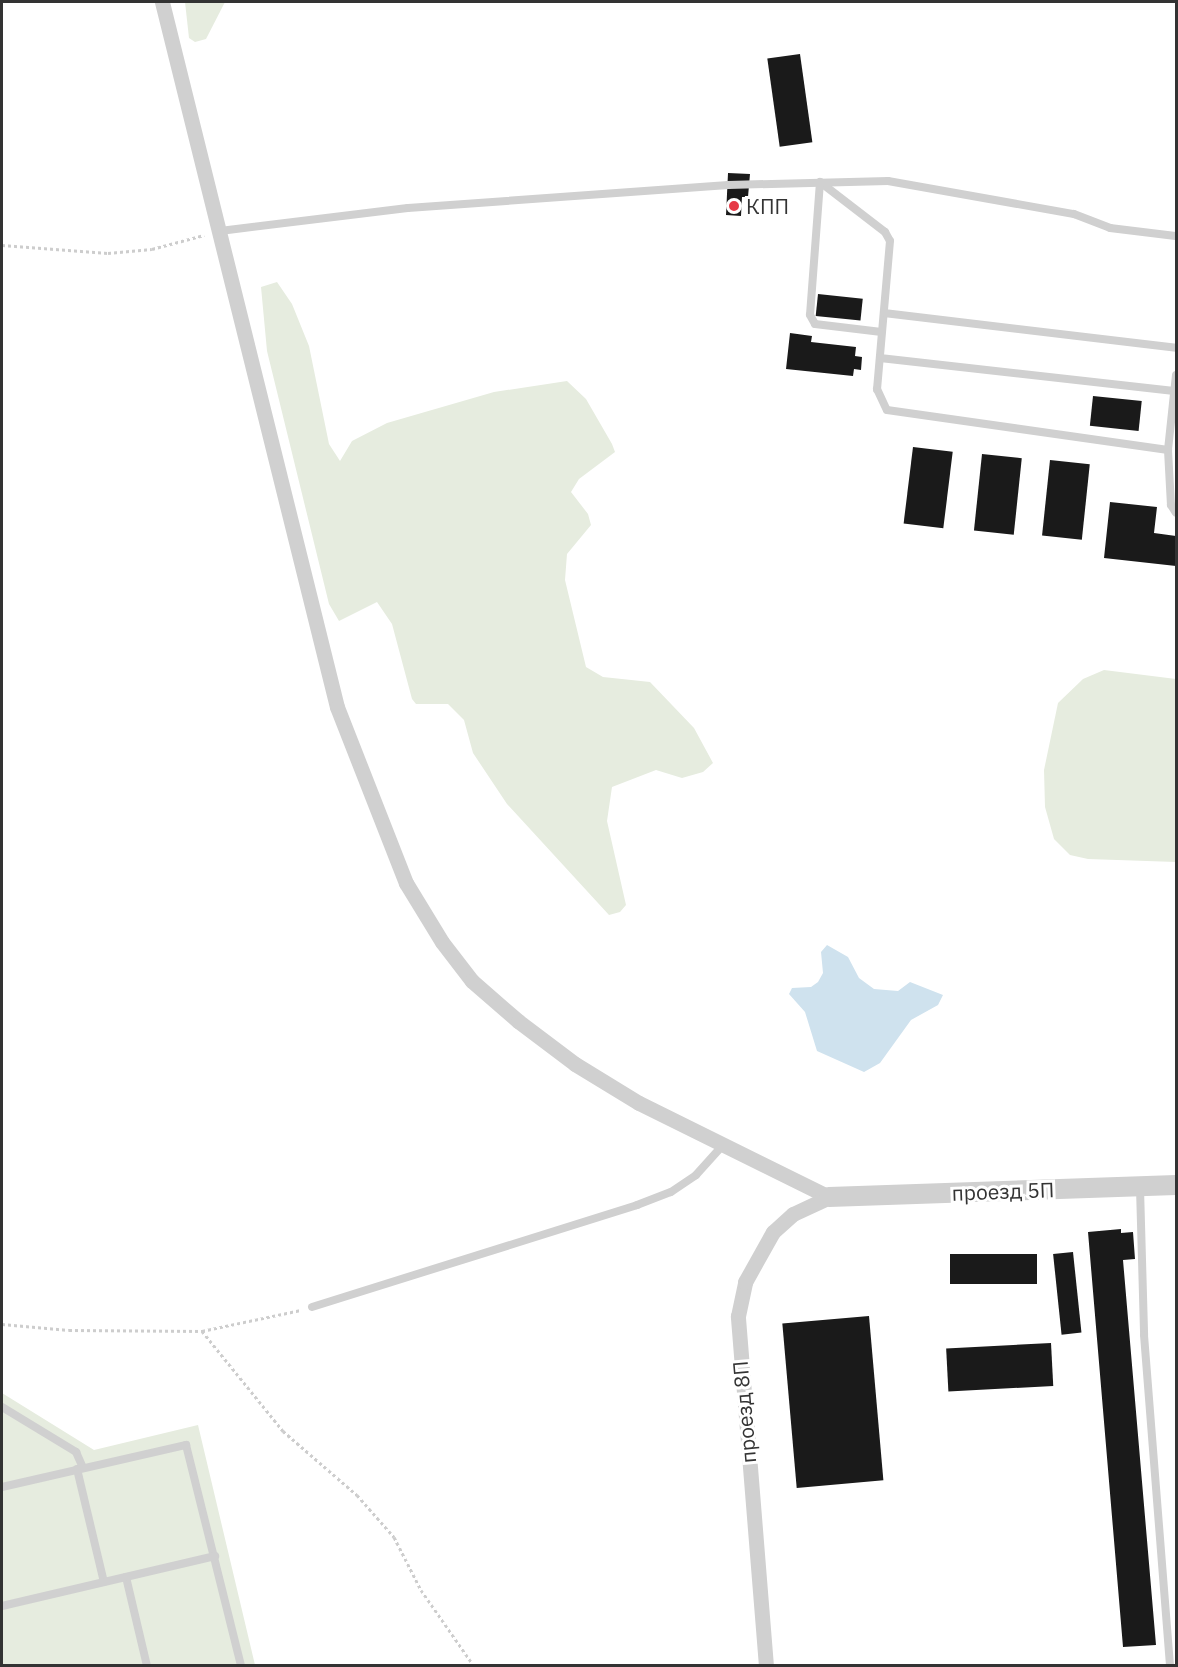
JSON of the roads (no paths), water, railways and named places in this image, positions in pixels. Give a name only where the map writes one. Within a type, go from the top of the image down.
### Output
[{"type":"street","points":[[162,2],[337,707],[406,883],[441,942],[472,981],[518,1021],[630,1097],[721,1147],[828,1197]]},
{"type":"street","name":"проезд 5П","points":[[828,1197],[1176,1185]]},
{"type":"street","name":"проезд 8П","points":[[765,1665],[738,1316],[745,1282],[773,1232],[793,1214],[828,1197]]},
{"type":"lane","points":[[820,182],[885,232],[890,241],[877,389],[880,401],[887,410],[899,415],[1168,450]]},
{"type":"lane","points":[[820,182],[810,315],[815,324],[882,332]]},
{"type":"lane","points":[[219,231],[408,208],[728,185],[899,182],[1074,214],[1110,228],[1176,236]]},
{"type":"lane","points":[[884,313],[1176,348]]},
{"type":"lane","points":[[880,358],[1174,391]]},
{"type":"lane","points":[[1176,375],[1168,450],[1171,505],[1176,513]]},
{"type":"lane","points":[[312,1308],[637,1205],[671,1192],[696,1175],[721,1147]]},
{"type":"lane","points":[[1140,1186],[1144,1335],[1170,1665]]},
{"type":"lane","points":[[3,1410],[75,1452],[104,1582]]},
{"type":"lane","points":[[2,1487],[186,1444],[241,1665]]},
{"type":"lane","points":[[2,1606],[215,1556]]},
{"type":"lane","points":[[126,1577],[147,1665]]},
{"type":"water","points":[[827,945],[848,957],[859,978],[874,989],[898,991],[910,982],[943,995],[938,1005],[911,1020],[880,1063],[864,1072],[817,1051],[805,1012],[789,994],[792,988],[811,987],[818,982],[823,973],[821,952]]},
{"type":"place","name":"КПП","points":[[734,206]]}]
